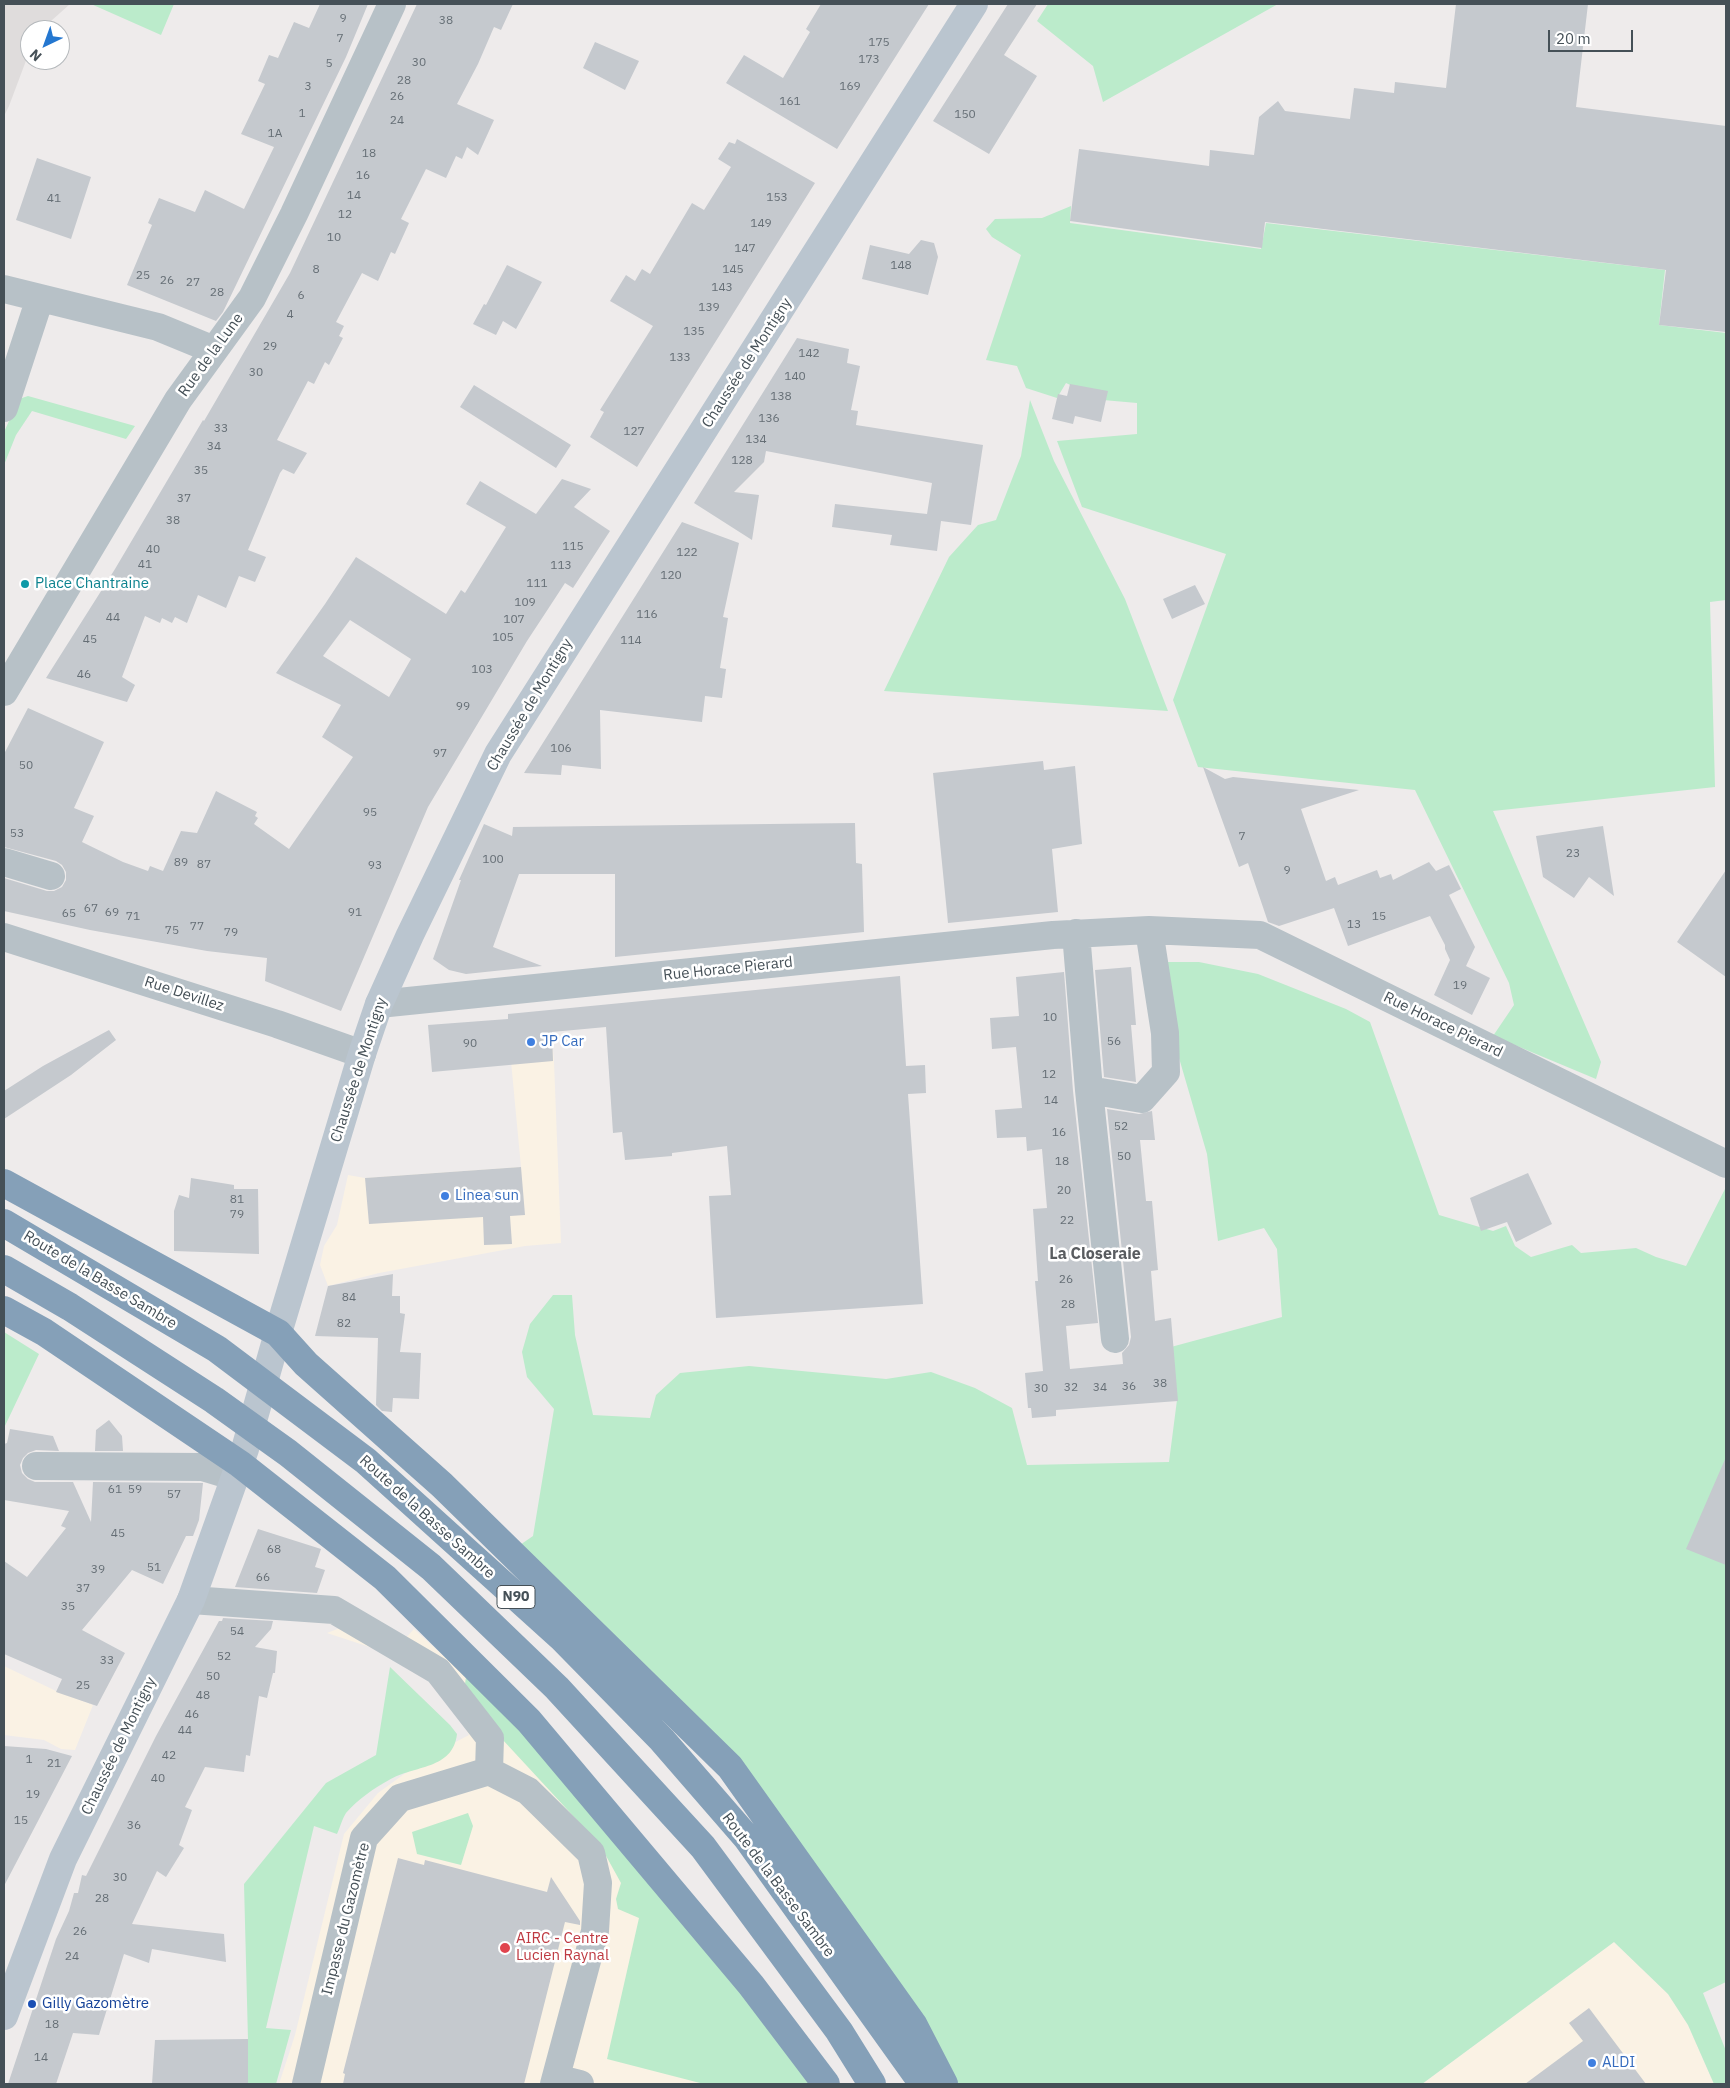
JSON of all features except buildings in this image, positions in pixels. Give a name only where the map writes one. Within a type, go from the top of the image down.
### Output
[{"type":"highway","points":[[4,1183],[306,1364],[442,1484],[730,1766],[913,2024],[944,2084]]},
{"type":"highway","name":"Route de la Basse Sambre","points":[[4,1223],[217,1349],[366,1461],[561,1637],[662,1740],[747,1838],[923,2084]]},
{"type":"highway","name":"N90","points":[[4,1269],[70,1307],[214,1400],[288,1452],[431,1567],[557,1688],[703,1847],[839,2031],[872,2084]]},
{"type":"highway","points":[[4,1310],[44,1332],[241,1463],[385,1578],[529,1721],[751,1985],[826,2084]]},
{"type":"main road","name":"Chaussée de Montigny","points":[[4,2016],[64,1859],[191,1600],[241,1463],[274,1346],[362,1054],[379,1004],[410,936],[498,754],[974,4]]},
{"type":"street","name":"Rue de la Lune","points":[[4,692],[178,400],[252,298],[298,206],[392,4]]},
{"type":"street","points":[[4,289],[158,327],[214,350]]},
{"type":"street","points":[[4,408],[51,301]]},
{"type":"street","points":[[4,862],[51,876]]},
{"type":"street","points":[[1089,1090],[1142,1099],[1166,1072],[1164,1033],[1149,930]]},
{"type":"street","name":"Rue Horace Pierard","points":[[379,1004],[1076,934],[1149,930],[1260,935],[1726,1164]]},
{"type":"street","points":[[1076,934],[1089,1090],[1115,1339]]},
{"type":"street","name":"Rue Devillez","points":[[4,937],[277,1024],[362,1054]]},
{"type":"street","points":[[36,1466],[203,1467],[241,1463]]},
{"type":"street","points":[[191,1600],[334,1610],[438,1671],[490,1738],[489,1771],[528,1791],[590,1853],[598,1883],[595,1930],[563,2082]]},
{"type":"street","name":"Impasse du Gazomètre","points":[[306,2084],[364,1838],[400,1798],[489,1771]]},
{"type":"shaded area","points":[[4,4],[70,4],[52,20],[20,20],[20,70],[22,70],[4,116]]},
{"type":"shaded area","points":[[550,1018],[554,1062],[561,1243],[525,1246],[379,1273],[328,1286],[320,1265],[324,1246],[337,1225],[348,1175],[365,1178],[521,1167],[507,1019]]},
{"type":"shaded area","points":[[371,1616],[404,1640],[414,1629],[483,1692],[816,2084],[279,2084],[295,2035],[344,1834],[378,1793],[429,1756],[469,1735],[445,1690],[397,1656],[327,1633]]},
{"type":"shaded area","points":[[4,1666],[56,1691],[93,1705],[75,1750],[61,1749],[44,1740],[4,1735]]},
{"type":"shaded area","points":[[1614,1942],[1668,1994],[1688,2025],[1714,2084],[1422,2084]]},
{"type":"green space","points":[[91,4],[174,4],[161,35]]},
{"type":"green space","points":[[1048,4],[1278,4],[1103,102],[1093,66],[1037,21]]},
{"type":"green space","points":[[1071,206],[1070,223],[1261,249],[1266,223],[1665,270],[1659,325],[1726,333],[1726,600],[1710,602],[1715,787],[1493,811],[1601,1062],[1596,1079],[1493,1036],[1514,1005],[1509,983],[1415,790],[1198,767],[1173,700],[1226,554],[1082,507],[1057,441],[1137,434],[1137,403],[1103,400],[1066,383],[1057,398],[1026,388],[1017,366],[986,360],[1021,255],[992,237],[986,229],[995,219],[1042,218]]},
{"type":"green space","points":[[28,396],[135,426],[126,439],[32,411],[16,435],[4,465],[4,432],[19,399]]},
{"type":"green space","points":[[1030,400],[1054,461],[1125,599],[1168,711],[884,691],[949,557],[978,525],[996,520],[1021,456]]},
{"type":"green space","points":[[1165,962],[1199,962],[1258,974],[1346,1009],[1370,1022],[1439,1215],[1493,1231],[1506,1226],[1515,1246],[1531,1257],[1572,1245],[1581,1253],[1636,1248],[1656,1257],[1686,1266],[1726,1187],[1726,1478],[1701,1516],[1723,1552],[1726,1548],[1726,1982],[1703,1993],[1726,2051],[1726,2084],[1714,2084],[1688,2025],[1668,1994],[1614,1942],[1422,2084],[952,2084],[820,1878],[517,1547],[533,1536],[554,1409],[527,1377],[522,1352],[530,1324],[553,1295],[572,1295],[575,1335],[593,1415],[650,1418],[656,1395],[680,1373],[749,1366],[886,1379],[931,1372],[975,1388],[1012,1408],[1027,1465],[1169,1462],[1177,1400],[1171,1347],[1282,1317],[1277,1249],[1264,1228],[1218,1241],[1207,1154],[1177,1051]]},
{"type":"green space","points":[[4,1332],[39,1354],[4,1428]]},
{"type":"green space","points":[[390,1667],[450,1725],[457,1734],[454,1746],[440,1760],[383,1783],[355,1803],[343,1818],[337,1834],[314,1826],[266,2028],[291,2030],[276,2084],[247,2084],[248,2040],[244,1884],[326,1783],[376,1755]]},
{"type":"green space","points":[[466,1677],[592,1797],[816,2084],[704,2084],[607,2059],[639,1918],[618,1909],[616,1899],[621,1883],[600,1845],[478,1713],[464,1691]]},
{"type":"green space","points":[[468,1813],[473,1826],[461,1865],[417,1854],[412,1832]]},
{"type":"place","name":"Place Chantraine","points":[[25,584]]},
{"type":"place","name":"JP Car","points":[[531,1042]]},
{"type":"place","name":"Linea sun","points":[[445,1196]]},
{"type":"place","name":"AIRC - Centre Lucien Raynal","points":[[505,1948]]},
{"type":"place","name":"Gilly Gazomètre","points":[[32,2004]]},
{"type":"place","name":"ALDI","points":[[1592,2063]]},
{"type":"district","name":"La Closeraie","points":[[1095,1254]]}]
